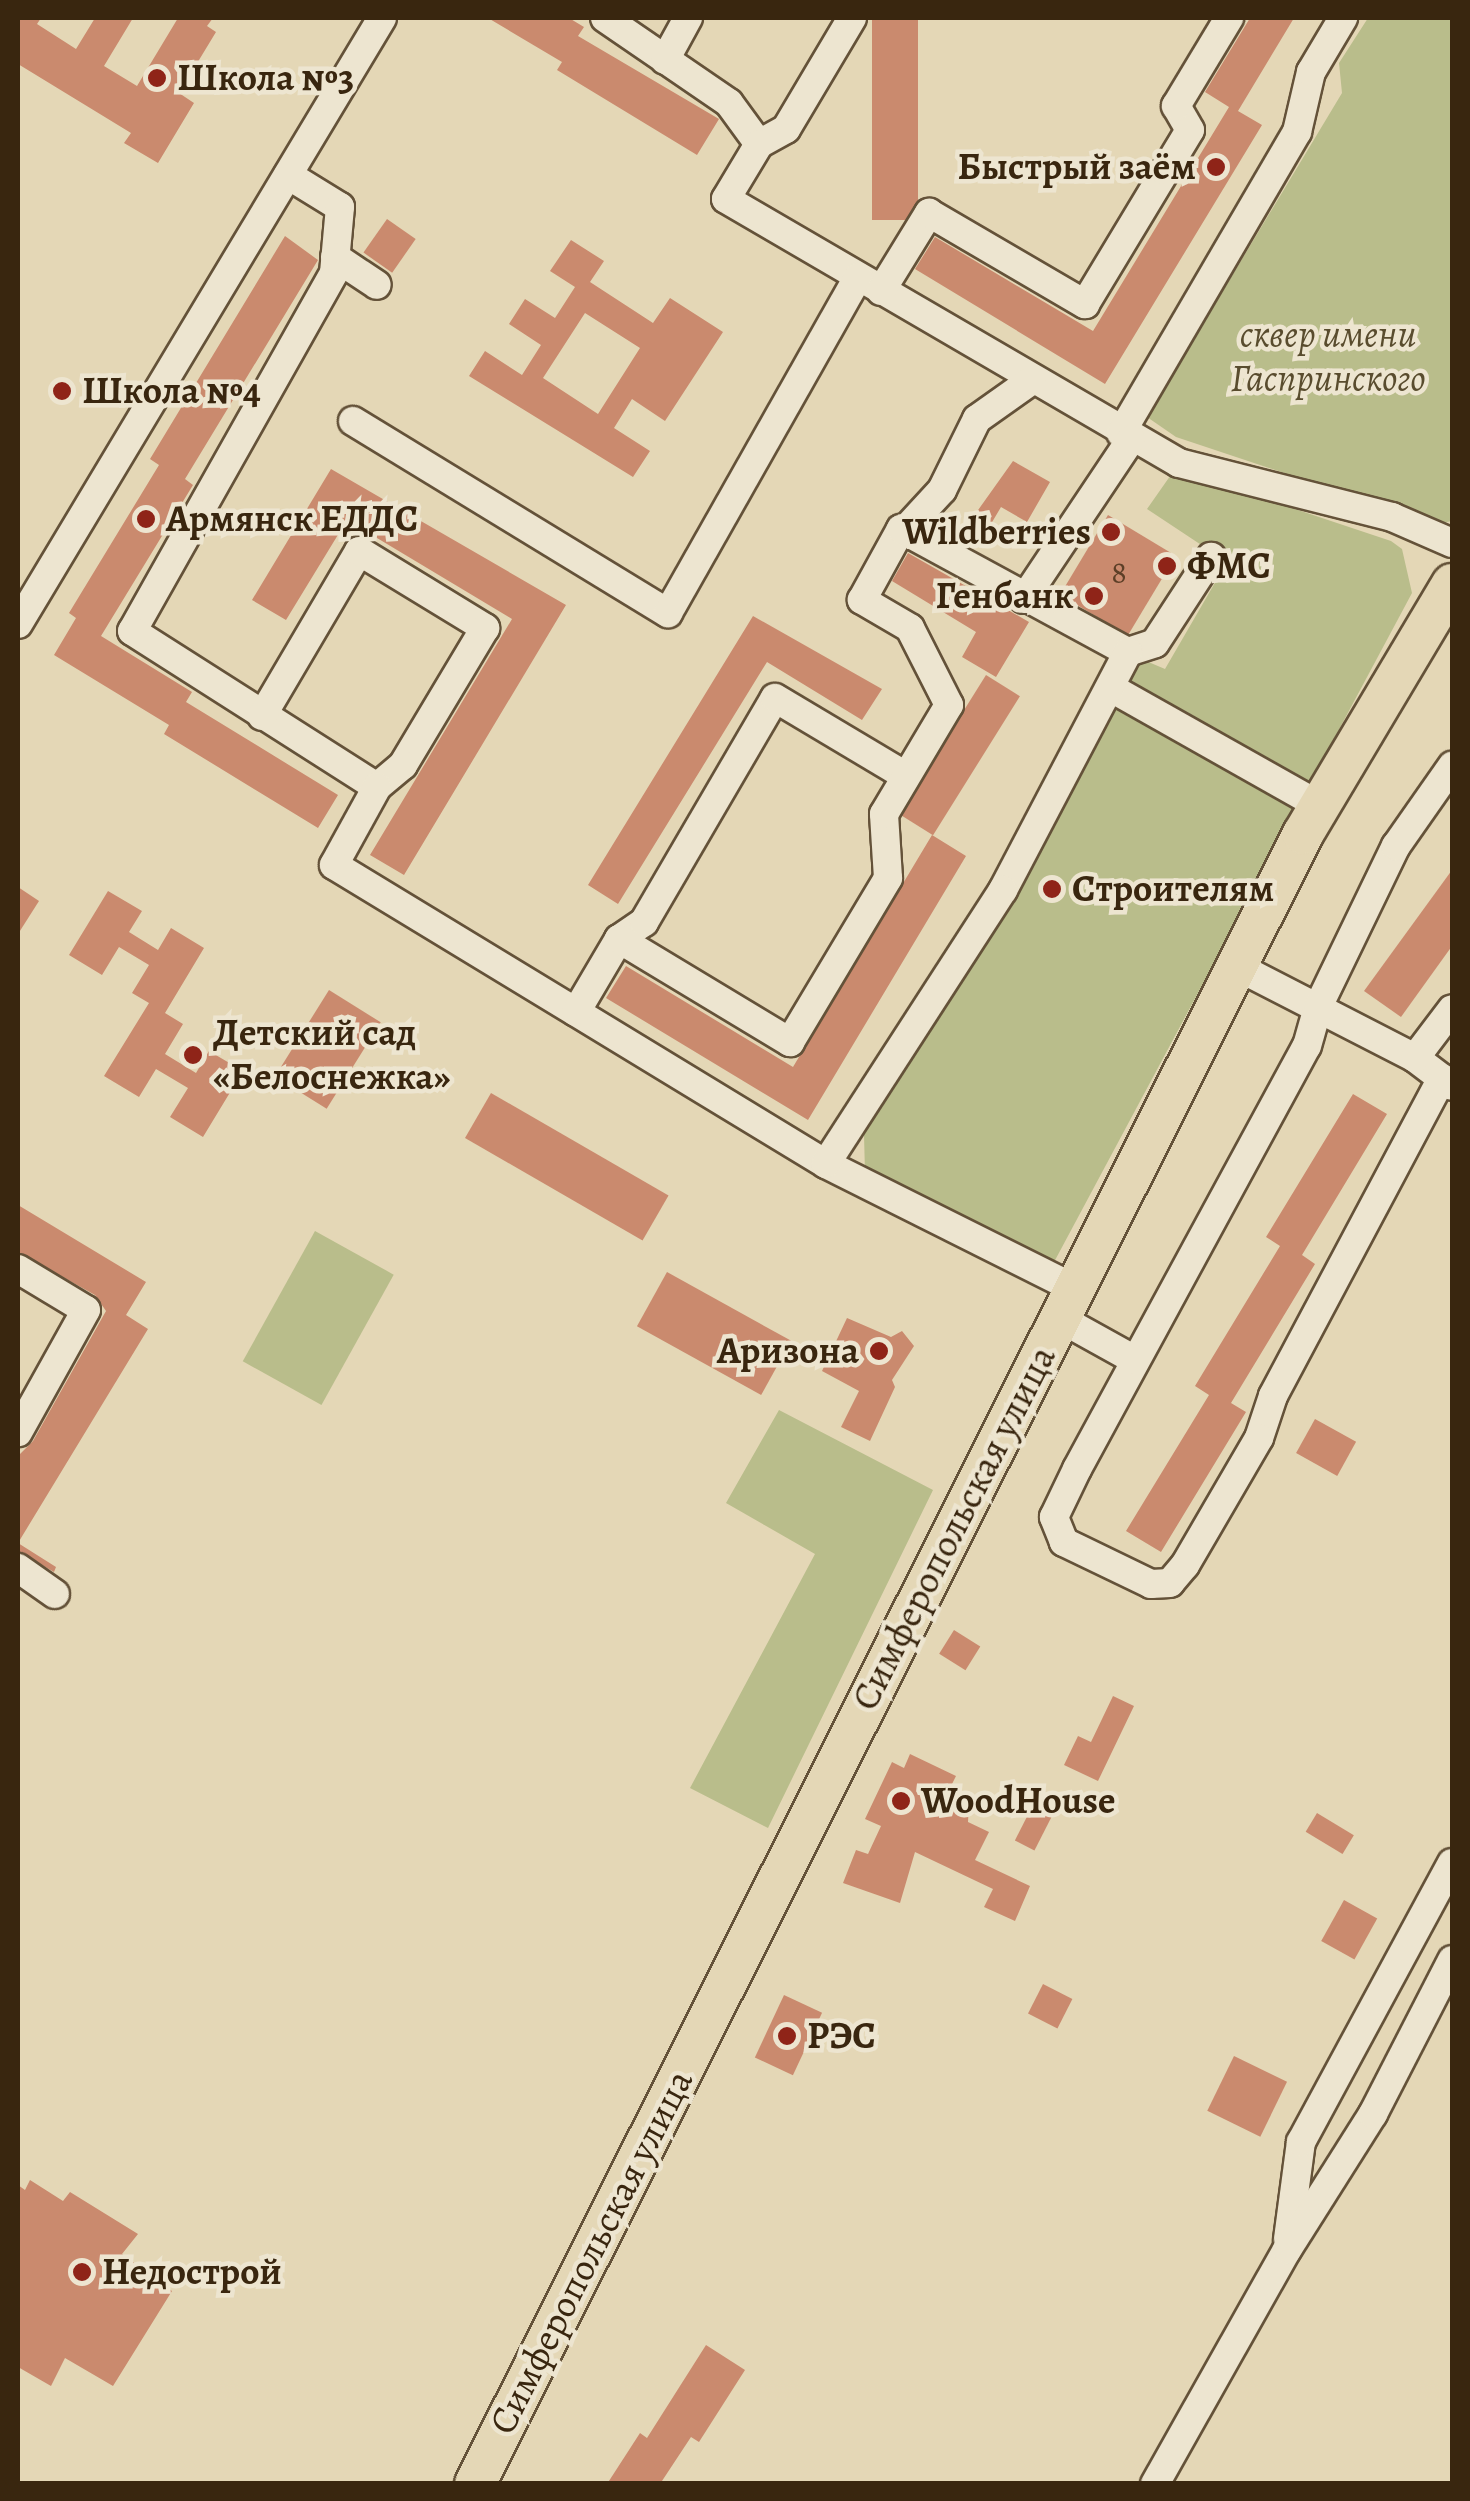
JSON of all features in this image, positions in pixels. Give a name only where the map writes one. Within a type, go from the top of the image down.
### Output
[{"type":"highway","name":"Симферопольская улица","points":[[476,2484],[1318,805],[1452,584]]},
{"type":"street","points":[[18,624],[382,18]]},
{"type":"street","points":[[606,18],[730,103],[759,144]]},
{"type":"street","points":[[665,60],[688,18]]},
{"type":"street","points":[[852,18],[786,129],[759,144],[726,199],[1179,464],[1392,517],[1452,543]]},
{"type":"street","points":[[354,422],[668,613],[870,284],[929,212],[1085,304],[1190,130],[1176,106],[1229,18]]},
{"type":"street","points":[[1024,599],[1126,436],[1297,132],[1311,72],[1342,18]]},
{"type":"street","points":[[288,175],[340,208],[334,273],[132,631],[377,787]]},
{"type":"street","points":[[335,257],[377,285]]},
{"type":"street","points":[[619,939],[790,1042],[888,878],[884,814],[949,705],[910,628],[862,600],[906,529],[942,490],[978,419],[1032,380]]},
{"type":"street","points":[[906,529],[1024,599],[1128,652],[1156,643],[1212,557]]},
{"type":"street","points":[[262,716],[359,551],[485,628],[404,765],[377,787],[334,865],[826,1164],[1068,1304],[1135,1360]]},
{"type":"street","points":[[826,1164],[1003,890],[1128,652]]},
{"type":"street","points":[[1111,688],[1318,805]]},
{"type":"street","points":[[576,1012],[619,939],[644,922],[774,698],[906,776]]},
{"type":"street","points":[[1236,966],[1318,1007],[1415,1058],[1447,1082],[1273,1396],[1259,1438],[1170,1583],[1151,1584],[1064,1542],[1054,1518],[1135,1360],[1307,1046],[1318,1007],[1396,846],[1452,766]]},
{"type":"street","points":[[1415,1058],[1452,1010]]},
{"type":"street","points":[[18,1269],[86,1310],[18,1432]]},
{"type":"street","points":[[18,1568],[55,1594]]},
{"type":"street","points":[[1286,2250],[1302,2142],[1452,1863]]},
{"type":"street","points":[[1156,2484],[1286,2250],[1373,2114],[1452,1960]]},
{"type":"green space","name":"сквер имени Гаспринского","points":[[1368,18],[1452,18],[1452,521],[1437,524],[1176,437],[1147,417],[1342,93],[1339,63]]},
{"type":"green space","points":[[1175,469],[1391,541],[1402,549],[1412,593],[1053,1264],[865,1173],[864,1135],[1139,658],[1165,669],[1227,562],[1147,509]]},
{"type":"green space","points":[[315,1231],[394,1275],[321,1405],[243,1361]]},
{"type":"green space","points":[[779,1410],[933,1490],[768,1828],[690,1788],[815,1554],[726,1503]]},
{"type":"building","points":[[18,18],[41,18],[37,24],[76,49],[95,18],[133,18],[104,66],[137,86],[178,18],[213,18],[207,26],[216,32],[179,93],[194,103],[158,163],[124,143],[131,133],[18,64]]},
{"type":"building","points":[[488,18],[569,18],[584,27],[578,36],[719,119],[697,155],[557,70],[562,62]]},
{"type":"building","points":[[872,18],[918,18],[918,220],[872,220]]},
{"type":"building","points":[[1250,18],[1294,18],[1238,111],[1262,125],[1105,384],[915,269],[935,237],[1093,331],[1229,107],[1205,92]]},
{"type":"building","points":[[387,219],[416,239],[392,273],[363,253]]},
{"type":"building","points":[[285,236],[318,260],[185,479],[193,485],[101,636],[192,692],[186,702],[338,795],[318,828],[164,734],[169,725],[54,655],[76,618],[69,613],[159,465],[150,459]]},
{"type":"building","points":[[571,240],[604,261],[590,282],[653,323],[670,298],[723,332],[665,421],[632,399],[614,428],[650,451],[633,477],[469,376],[485,351],[522,375],[541,345],[509,324],[525,299],[555,318],[575,287],[550,271]],"holes":[[[585,313],[640,348],[598,414],[543,378]]]},
{"type":"building","points":[[1013,461],[1050,482],[1027,522],[1001,507],[988,529],[971,520]]},
{"type":"building","points":[[331,469],[566,605],[404,875],[370,855],[512,619],[347,520],[286,620],[252,600]]},
{"type":"building","points":[[1108,515],[1176,556],[1128,635],[1060,595]]},
{"type":"building","points":[[908,553],[1029,622],[996,677],[962,657],[976,632],[892,581]]},
{"type":"building","points":[[753,616],[882,689],[862,720],[767,662],[618,904],[588,885]]},
{"type":"building","points":[[986,675],[1020,696],[933,835],[899,814]]},
{"type":"building","points":[[932,835],[966,856],[808,1120],[606,998],[626,966],[793,1067]]},
{"type":"building","points":[[1452,870],[1452,946],[1401,1017],[1364,991]]},
{"type":"building","points":[[18,887],[39,901],[18,934]]},
{"type":"building","points":[[108,891],[142,911],[129,932],[158,950],[171,928],[204,948],[165,1013],[183,1024],[165,1054],[196,1073],[209,1051],[243,1071],[203,1137],[170,1117],[188,1088],[156,1069],[139,1097],[104,1076],[149,1003],[132,993],[149,965],[119,947],[102,975],[69,955]]},
{"type":"building","points":[[329,990],[381,1022],[327,1109],[275,1077]]},
{"type":"building","points":[[491,1093],[669,1196],[643,1241],[465,1138]]},
{"type":"building","points":[[1353,1094],[1387,1114],[1302,1255],[1315,1264],[1231,1403],[1246,1412],[1161,1552],[1126,1531],[1209,1395],[1195,1386],[1280,1246],[1266,1237]]},
{"type":"building","points":[[18,1205],[146,1282],[126,1315],[148,1329],[18,1543],[18,1456],[33,1441],[106,1311],[95,1295],[18,1252]]},
{"type":"building","points":[[667,1272],[791,1341],[761,1395],[637,1326]]},
{"type":"building","points":[[847,1318],[891,1337],[902,1331],[914,1346],[892,1380],[895,1387],[870,1441],[841,1427],[859,1391],[822,1371]]},
{"type":"building","points":[[1315,1419],[1356,1442],[1337,1476],[1296,1453]]},
{"type":"building","points":[[18,1543],[56,1567],[54,1572],[18,1551]]},
{"type":"building","points":[[954,1630],[980,1646],[965,1670],[939,1654]]},
{"type":"building","points":[[1113,1696],[1134,1706],[1098,1781],[1064,1765],[1078,1736],[1091,1742]]},
{"type":"building","points":[[910,1754],[956,1776],[950,1788],[969,1802],[968,1822],[989,1832],[975,1860],[1030,1886],[1015,1921],[984,1907],[993,1889],[915,1852],[900,1903],[843,1883],[856,1850],[868,1854],[881,1826],[865,1819],[892,1762],[904,1768]]},
{"type":"building","points":[[1038,1795],[1058,1805],[1034,1850],[1015,1840]]},
{"type":"building","points":[[1317,1813],[1354,1835],[1343,1854],[1306,1832]]},
{"type":"building","points":[[1344,1900],[1377,1918],[1354,1960],[1321,1941]]},
{"type":"building","points":[[1043,1984],[1072,1999],[1057,2028],[1028,2013]]},
{"type":"building","points":[[784,1995],[822,2013],[793,2075],[755,2058]]},
{"type":"building","points":[[1234,2056],[1287,2082],[1260,2137],[1207,2111]]},
{"type":"building","name":"Недострой","points":[[30,2180],[63,2201],[70,2192],[138,2234],[122,2254],[172,2291],[113,2386],[65,2358],[51,2386],[18,2367],[18,2185],[25,2190]]},
{"type":"building","points":[[706,2345],[745,2370],[699,2442],[691,2437],[660,2484],[607,2484],[640,2433],[647,2438]]},
{"type":"place","name":"Школа №3","points":[[157,78]]},
{"type":"place","name":"Быстрый заём","points":[[1216,167]]},
{"type":"place","name":"Школа №4","points":[[62,391]]},
{"type":"place","name":"Армянск ЕДДС","points":[[146,519]]},
{"type":"place","name":"Wildberries","points":[[1111,532]]},
{"type":"place","name":"ФМС","points":[[1167,566]]},
{"type":"place","name":"Генбанк","points":[[1094,596]]},
{"type":"place","name":"Строителям","points":[[1052,889]]},
{"type":"place","name":"Детский сад «Белоснежка»","points":[[193,1055]]},
{"type":"place","name":"Аризона","points":[[879,1351]]},
{"type":"place","name":"WoodHouse","points":[[901,1801]]},
{"type":"place","name":"РЭС","points":[[787,2036]]},
{"type":"place","name":"Недострой","points":[[82,2272]]}]
